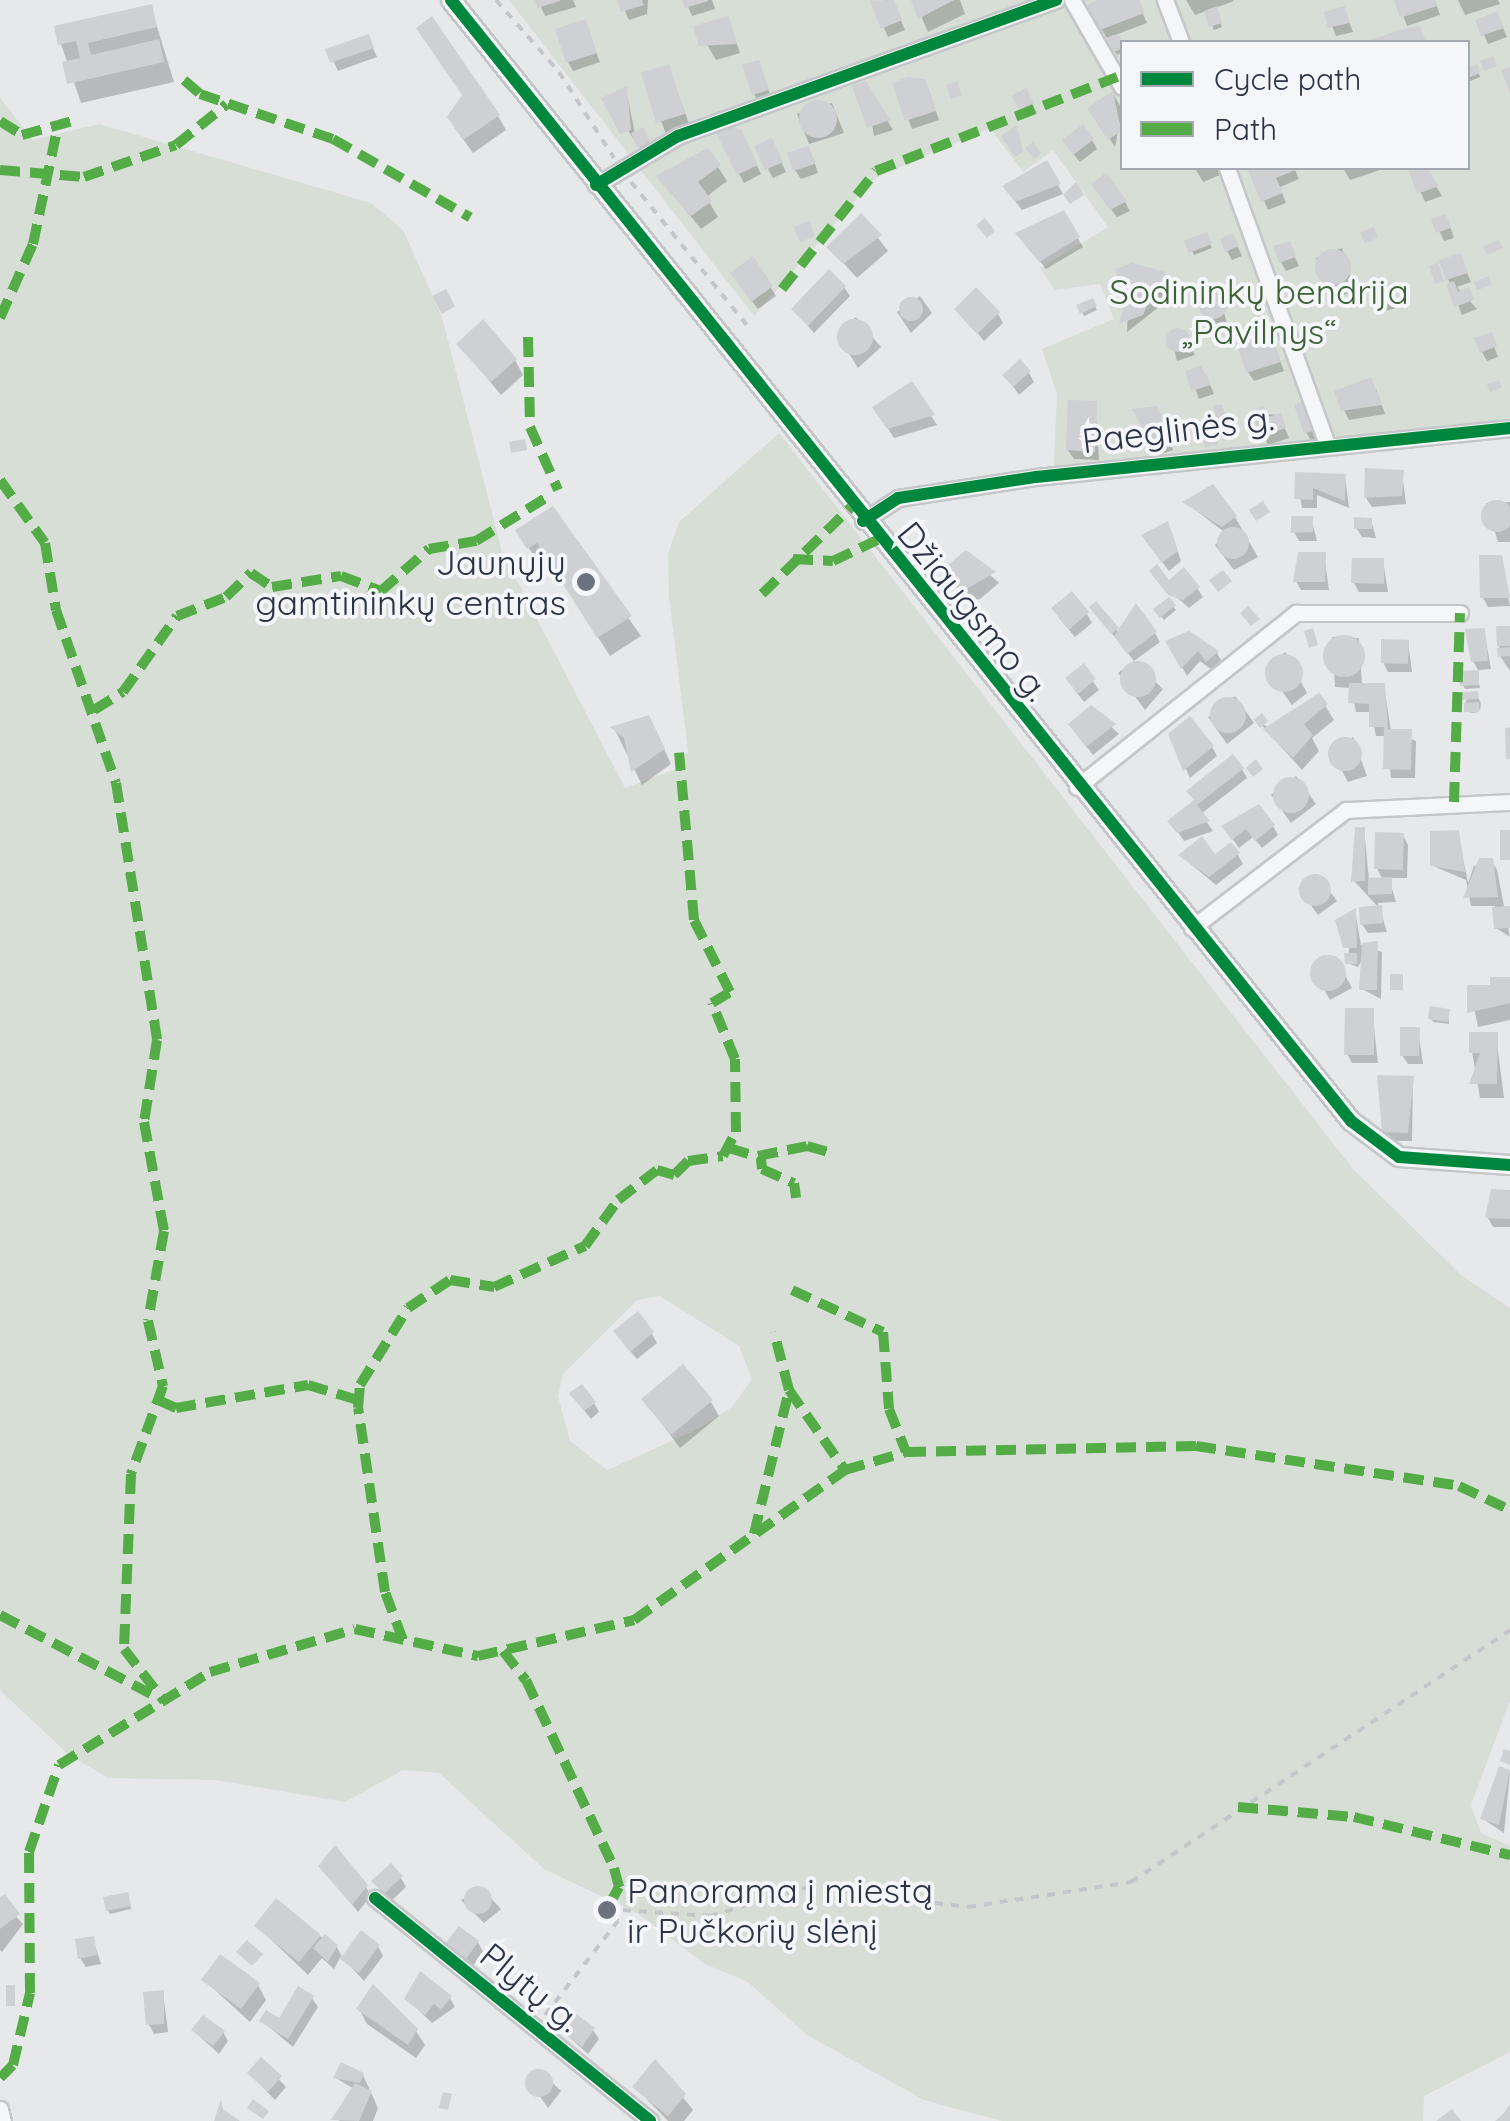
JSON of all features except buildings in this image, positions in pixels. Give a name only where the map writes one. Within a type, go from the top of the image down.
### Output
[{"type":"street","name":"Džiaugsmo g.","points":[[451,0],[863,521],[1351,1121],[1386,1150],[1427,1162],[1510,1165]]},
{"type":"street","points":[[596,185],[678,136],[1056,0]]},
{"type":"street","points":[[1072,0],[1120,84]]},
{"type":"street","points":[[1165,0],[1180,40]]},
{"type":"street","points":[[1228,170],[1326,441]]},
{"type":"street","name":"Paeglinės g.","points":[[863,521],[898,498],[1326,441],[1510,428]]},
{"type":"street","points":[[1077,787],[1296,613],[1460,613]]},
{"type":"street","points":[[1192,928],[1346,810],[1510,802]]},
{"type":"street","name":"Plytų g.","points":[[374,1898],[650,2121]]},
{"type":"street","points":[[0,2109],[3,2121]]},
{"type":"path","points":[[534,2030],[618,1921],[607,1910],[710,1916],[808,1888],[968,1907],[1131,1882],[1510,1630]]},
{"type":"green space","name":"Sodininkų bendrija „Pavilnys“","points":[[509,0],[1510,0],[1510,434],[1342,445],[1053,483],[1057,394],[1042,349],[1114,319],[1100,284],[1055,290],[1040,268],[1108,227],[1053,150],[1023,172],[990,128],[875,178],[754,316]]},
{"type":"green space","points":[[0,98],[33,140],[99,124],[371,203],[403,230],[442,317],[502,552],[625,788],[679,768],[688,751],[669,596],[668,554],[679,522],[779,433],[1353,1169],[1461,1275],[1510,1308],[1510,1701],[1471,1805],[1481,1833],[1510,1846],[1510,2052],[1424,2096],[1423,2121],[1002,2121],[924,2100],[807,2035],[748,1982],[705,1964],[637,1913],[544,1869],[439,1773],[403,1770],[345,1802],[216,1780],[109,1778],[69,1755],[0,1690]],"holes":[[[660,1296],[739,1346],[752,1379],[732,1407],[694,1431],[607,1470],[570,1441],[558,1396],[563,1374],[637,1300]]]},
{"type":"marked path","points":[[782,289],[876,171],[1117,77]]},
{"type":"marked path","points":[[184,80],[200,94],[333,139],[470,217]]},
{"type":"marked path","points":[[0,170],[84,177],[176,145],[227,104]]},
{"type":"marked path","points":[[0,121],[22,135],[73,121]]},
{"type":"marked path","points":[[0,318],[33,244],[58,125]]},
{"type":"marked path","points":[[528,337],[530,427],[558,490]]},
{"type":"marked path","points":[[0,480],[45,543],[56,610],[116,783],[157,1040],[144,1122],[164,1231],[148,1321],[163,1386],[131,1474],[124,1649],[164,1701]]},
{"type":"marked path","points":[[94,710],[123,692],[177,616],[226,597],[251,573],[272,587],[341,576],[381,591],[429,549],[476,541],[549,496]]},
{"type":"marked path","points":[[762,594],[851,507]]},
{"type":"marked path","points":[[793,559],[833,561],[877,540]]},
{"type":"marked path","points":[[1454,802],[1460,613]]},
{"type":"marked path","points":[[403,1640],[385,1592],[358,1408],[360,1385],[408,1308],[450,1280],[494,1287],[585,1246],[618,1200],[657,1170],[674,1175],[688,1161],[723,1156],[736,1132],[735,1059],[712,1003],[730,992],[694,920],[679,753]]},
{"type":"marked path","points":[[758,1156],[807,1146],[828,1152]]},
{"type":"marked path","points":[[729,1148],[761,1158],[762,1169],[794,1183],[796,1198]]},
{"type":"marked path","points":[[792,1290],[883,1332],[889,1409],[906,1452]]},
{"type":"marked path","points":[[754,1534],[789,1390],[774,1332]]},
{"type":"marked path","points":[[158,1400],[176,1408],[308,1385],[358,1400]]},
{"type":"marked path","points":[[789,1390],[845,1470]]},
{"type":"marked path","points":[[0,2078],[13,2065],[30,1993],[29,1852],[59,1765],[210,1672],[355,1629],[478,1656],[634,1620],[845,1470],[906,1452],[1196,1446],[1459,1486],[1510,1510]]},
{"type":"marked path","points":[[0,1615],[155,1696]]},
{"type":"marked path","points":[[503,1651],[526,1680],[614,1868],[619,1887],[607,1909]]},
{"type":"marked path","points":[[1238,1807],[1354,1817],[1510,1855]]},
{"type":"cycle path","points":[[451,0],[1351,1121],[1399,1157],[1510,1165]]},
{"type":"cycle path","points":[[596,185],[678,136],[1056,0]]},
{"type":"cycle path","points":[[863,521],[898,498],[1036,477],[1510,428]]},
{"type":"cycle path","points":[[375,1898],[650,2121]]},
{"type":"place","name":"Jaunųjų gamtininkų centras","points":[[586,582]]},
{"type":"place","name":"Panorama į miestą ir Pučkorių slėnį","points":[[607,1910]]}]
